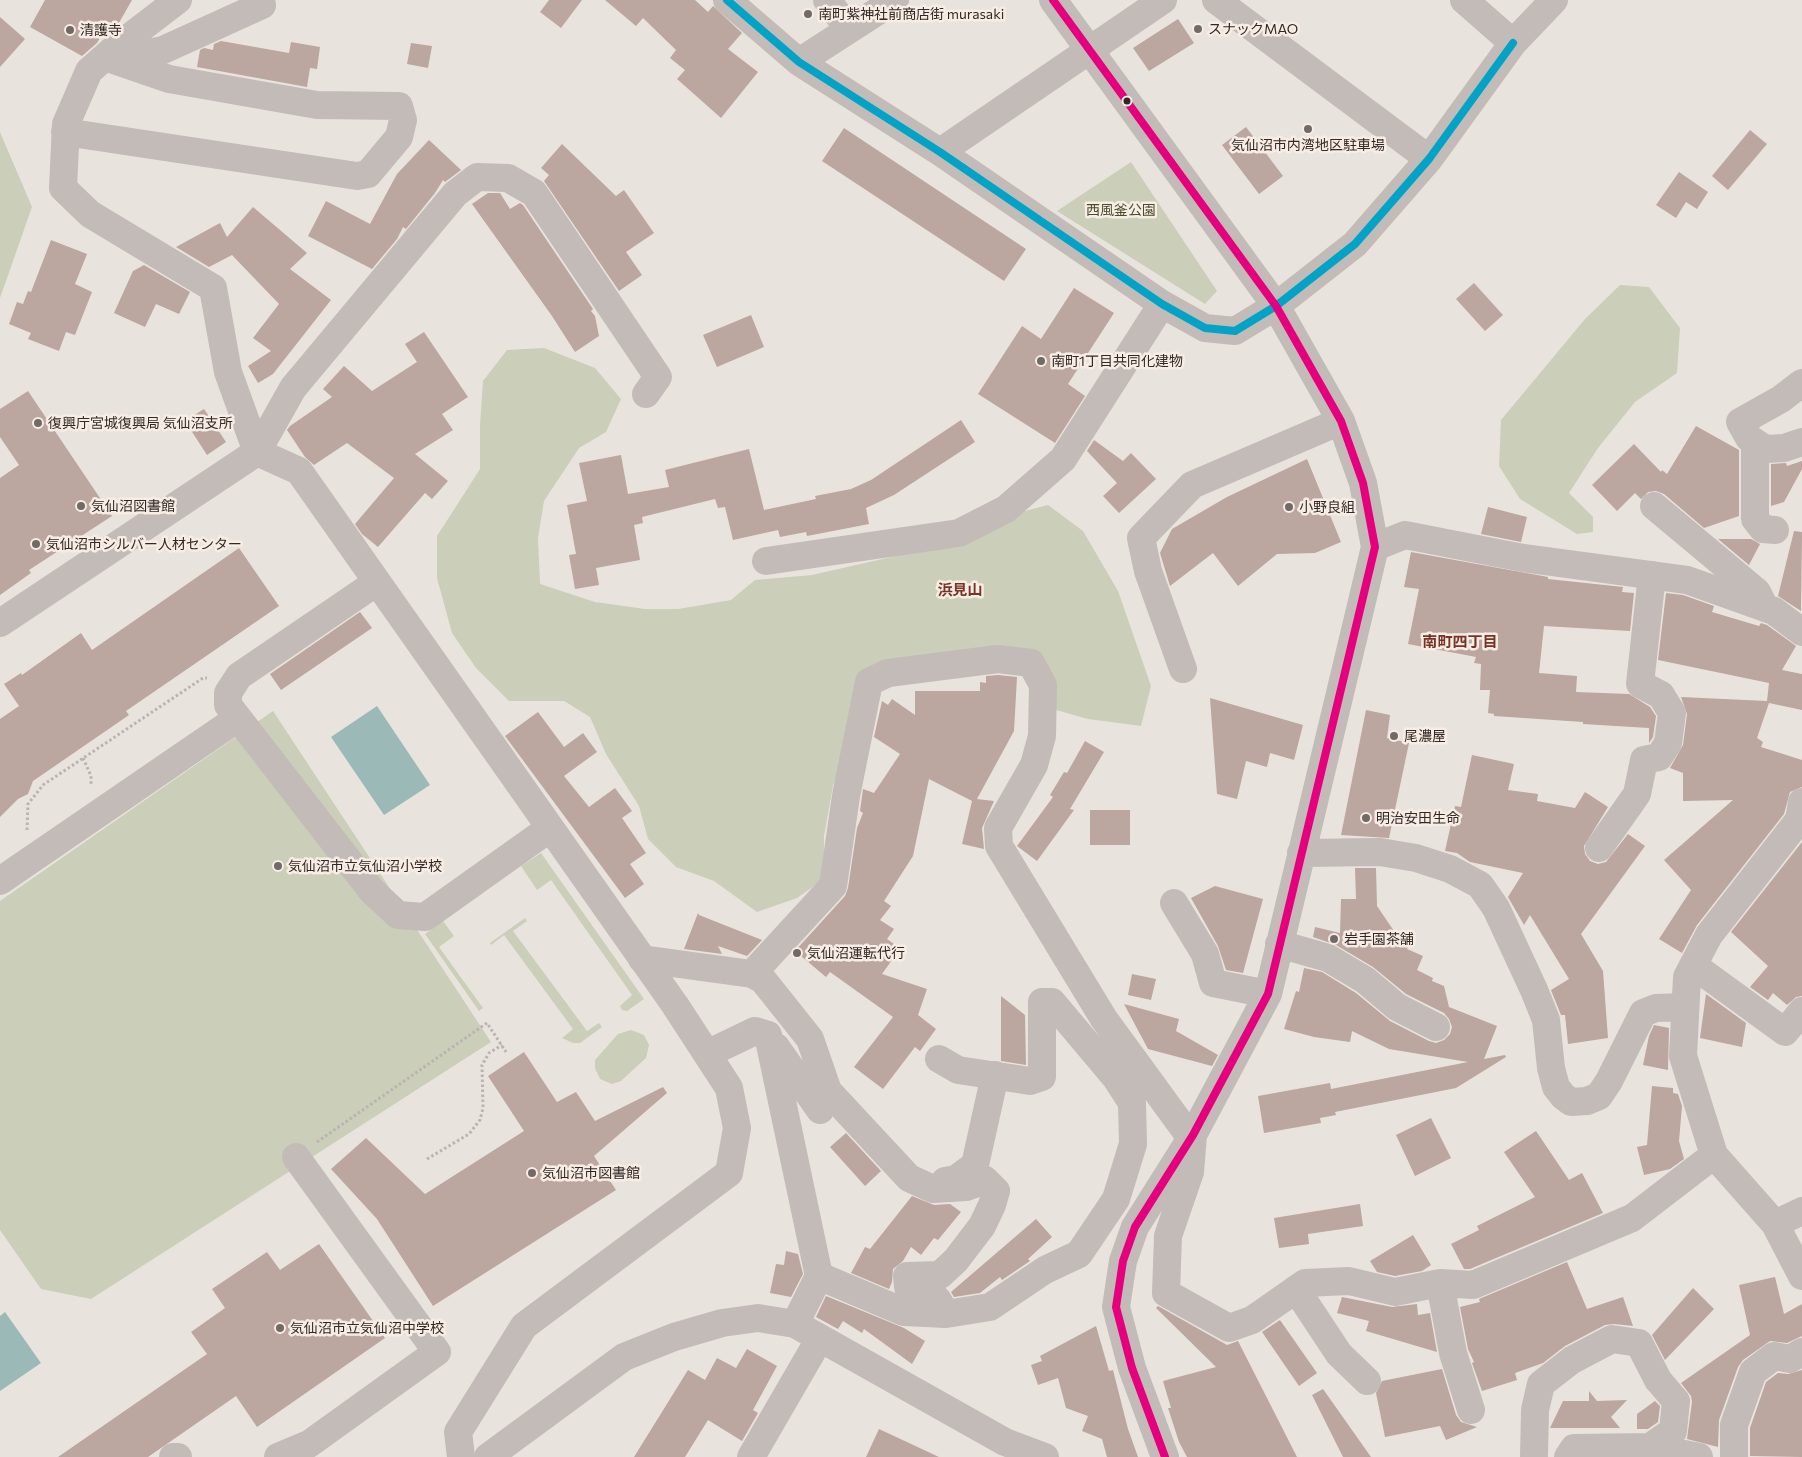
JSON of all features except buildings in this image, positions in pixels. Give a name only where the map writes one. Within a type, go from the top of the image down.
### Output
[{"type":"street","points":[[178,0],[89,71],[66,124],[63,188],[90,214],[213,288],[228,372],[257,452],[299,471],[707,1054],[729,1088],[737,1128],[729,1173],[524,1326],[458,1432],[461,1457]]},
{"type":"street","points":[[727,0],[799,62],[940,152],[1162,304],[1205,328],[1235,331],[1276,306],[1355,244],[1429,159],[1514,42],[1554,0]]},
{"type":"street","points":[[827,0],[849,29]]},
{"type":"street","points":[[799,62],[895,0]]},
{"type":"street","points":[[1053,0],[1089,52],[1276,306],[1342,421],[1363,483],[1375,547],[1268,994],[1194,1135],[1135,1227],[1123,1262],[1116,1306],[1132,1368],[1165,1457]]},
{"type":"street","points":[[940,152],[1163,0]]},
{"type":"street","points":[[1216,0],[1429,159]]},
{"type":"street","points":[[1464,0],[1514,42]]},
{"type":"street","points":[[105,57],[135,56],[163,50],[262,5]]},
{"type":"street","points":[[65,132],[357,176],[368,174],[399,138],[403,120],[399,106],[308,103],[168,79],[105,57]]},
{"type":"street","points":[[0,623],[257,452],[293,388],[455,194],[477,177],[508,178],[534,193],[658,377],[646,394]]},
{"type":"street","points":[[766,560],[959,533],[1006,509],[1063,460],[1162,304]]},
{"type":"street","points":[[1802,383],[1781,399],[1740,422],[1749,438],[1765,449],[1784,448],[1802,442]]},
{"type":"street","points":[[1183,670],[1148,571],[1142,538],[1192,485],[1342,421]]},
{"type":"street","points":[[1756,443],[1756,519],[1763,529],[1775,530]]},
{"type":"street","points":[[1654,506],[1756,592],[1765,608]]},
{"type":"street","points":[[1375,547],[1405,535],[1523,558],[1687,580],[1774,611],[1802,632]]},
{"type":"street","points":[[1599,848],[1637,794],[1644,760],[1659,757],[1668,743],[1672,713],[1662,695],[1640,684],[1652,575]]},
{"type":"street","points":[[377,582],[239,676],[228,693],[228,705],[372,891],[398,915],[425,917],[550,828]]},
{"type":"street","points":[[752,974],[834,886],[846,796],[869,682],[888,672],[998,658],[1031,663],[1043,685],[1042,736],[1034,765],[998,828],[999,846],[1104,1020],[1185,1130],[1194,1135]]},
{"type":"street","points":[[0,880],[238,718]]},
{"type":"street","points":[[1802,802],[1798,820],[1709,936],[1693,965],[1687,978],[1683,1056],[1714,1155],[1775,1224],[1802,1276]]},
{"type":"street","points":[[1301,853],[1380,852],[1416,858],[1450,869],[1480,885],[1496,908],[1534,990],[1546,1020],[1551,1068],[1556,1087],[1571,1102],[1587,1101],[1599,1096],[1609,1081],[1643,1013],[1656,1008],[1685,1007]]},
{"type":"street","points":[[1174,903],[1205,954],[1213,983],[1268,994]]},
{"type":"street","points":[[1279,944],[1328,958],[1365,980],[1396,1007],[1436,1027]]},
{"type":"street","points":[[642,959],[752,974],[763,980],[810,1039],[828,1091],[909,1178],[933,1189],[966,1187],[985,1180],[996,1190],[992,1205],[982,1226],[956,1260],[940,1275],[907,1276],[908,1287],[937,1299],[946,1314]]},
{"type":"street","points":[[1693,965],[1785,1032],[1802,1011]]},
{"type":"street","points":[[819,1276],[904,1312],[946,1314],[990,1306],[1045,1270],[1079,1254],[1116,1199],[1133,1144],[1132,1103],[1116,1078],[1052,1002],[1042,1002],[1042,1077],[1030,1081],[958,1070],[939,1059]]},
{"type":"street","points":[[707,1054],[754,1031],[768,1035],[820,1110]]},
{"type":"street","points":[[768,1035],[819,1276],[795,1324]]},
{"type":"street","points":[[923,1184],[956,1179],[975,1165],[995,1076]]},
{"type":"street","points":[[1194,1135],[1190,1172],[1168,1236],[1166,1293],[1229,1328],[1252,1320],[1305,1283],[1349,1281],[1395,1292],[1440,1283],[1473,1285],[1632,1218],[1714,1155]]},
{"type":"street","points":[[278,1457],[309,1444],[437,1352],[296,1157]]},
{"type":"street","points":[[1775,1224],[1802,1211]]},
{"type":"street","points":[[1440,1283],[1453,1353],[1471,1410]]},
{"type":"street","points":[[1296,1290],[1339,1354],[1367,1381]]},
{"type":"street","points":[[488,1457],[624,1357],[674,1337],[722,1323],[758,1318],[795,1324],[1005,1442],[1045,1457]]},
{"type":"street","points":[[751,1457],[820,1338]]},
{"type":"street","points":[[1534,1457],[1535,1410],[1542,1384],[1572,1360],[1612,1339],[1639,1343],[1658,1380],[1676,1401],[1673,1431],[1650,1447]]},
{"type":"street","points":[[1734,1457],[1734,1425],[1753,1372],[1774,1356],[1790,1359],[1802,1352]]},
{"type":"street","points":[[1568,1457],[1574,1448],[1650,1447],[1699,1457]]},
{"type":"street","points":[[173,1457],[178,1457]]},
{"type":"path","points":[[26,863],[28,804],[43,784],[203,678],[210,679],[228,693]]},
{"type":"path","points":[[296,1157],[487,1023],[506,1052]]},
{"type":"path","points":[[427,1159],[469,1134],[480,1120],[483,1108],[482,1065],[489,1053],[502,1045]]},
{"type":"green space","points":[[0,132],[32,207],[0,298]]},
{"type":"green space","name":"西風釜公園","points":[[1131,162],[1217,291],[1205,304],[1057,211]]},
{"type":"green space","points":[[1620,285],[1649,287],[1680,328],[1677,373],[1635,402],[1598,448],[1569,493],[1593,517],[1593,532],[1577,534],[1520,499],[1499,466],[1501,420],[1585,319]]},
{"type":"green space","points":[[544,348],[595,368],[621,399],[606,432],[579,448],[544,501],[538,538],[540,584],[595,602],[645,609],[678,609],[731,600],[755,580],[812,575],[918,551],[960,547],[1013,514],[1048,505],[1083,531],[1118,591],[1151,686],[1141,726],[1088,719],[1035,704],[1028,669],[907,666],[863,699],[833,786],[824,836],[824,879],[797,898],[757,912],[714,881],[676,867],[648,839],[639,806],[606,754],[590,717],[564,701],[509,701],[476,668],[452,633],[437,578],[437,536],[480,469],[483,381],[507,350]]},
{"type":"green space","points":[[273,711],[491,1042],[91,1299],[41,1289],[0,1230],[0,901]]},
{"type":"green space","points":[[541,853],[644,999],[627,1011],[622,1010],[620,1006],[632,995],[551,880],[537,890],[521,866]]},
{"type":"green space","points":[[525,918],[527,921],[513,931],[587,1031],[599,1023],[602,1027],[580,1043],[573,1043],[562,1038],[573,1029],[504,935],[491,945],[490,943]]},
{"type":"green space","points":[[443,921],[454,936],[439,947],[483,1008],[479,1011],[425,934]]},
{"type":"green space","points":[[631,1030],[644,1035],[649,1045],[646,1058],[621,1081],[612,1084],[600,1079],[595,1068],[595,1060],[618,1034]]},
{"type":"water","points":[[377,706],[430,785],[384,815],[331,737]]},
{"type":"water","points":[[5,1312],[41,1363],[0,1391],[0,1316]]},
{"type":"transit line","points":[[727,0],[799,62],[940,152],[1162,304],[1205,328],[1235,331],[1276,306],[1355,244],[1429,159],[1513,43]]},
{"type":"transit line","points":[[1053,0],[1276,306],[1341,421],[1363,483],[1375,547],[1268,994],[1193,1135],[1135,1227],[1123,1261],[1116,1307],[1132,1368],[1165,1457]]},
{"type":"place","name":"南町紫神社前商店街 murasaki","points":[[808,14]]},
{"type":"place","name":"スナックMAO","points":[[1198,29]]},
{"type":"place","name":"清護寺","points":[[70,30]]},
{"type":"place","name":"気仙沼市内湾地区駐車場","points":[[1308,129]]},
{"type":"place","name":"南町1丁目共同化建物","points":[[1041,361]]},
{"type":"place","name":"復興庁宮城復興局 気仙沼支所","points":[[38,423]]},
{"type":"place","name":"気仙沼図書館","points":[[81,506]]},
{"type":"place","name":"小野良組","points":[[1289,507]]},
{"type":"place","name":"気仙沼市シルバー人材センター","points":[[36,544]]},
{"type":"place","name":"尾濃屋","points":[[1394,736]]},
{"type":"place","name":"明治安田生命","points":[[1366,818]]},
{"type":"place","name":"気仙沼市立気仙沼小学校","points":[[278,866]]},
{"type":"place","name":"岩手園茶舗","points":[[1334,939]]},
{"type":"place","name":"気仙沼運転代行","points":[[797,953]]},
{"type":"place","name":"気仙沼市図書館","points":[[532,1173]]},
{"type":"place","name":"気仙沼市立気仙沼中学校","points":[[280,1328]]},
{"type":"district","name":"浜見山","points":[[960,590]]},
{"type":"district","name":"南町四丁目","points":[[1460,642]]}]
